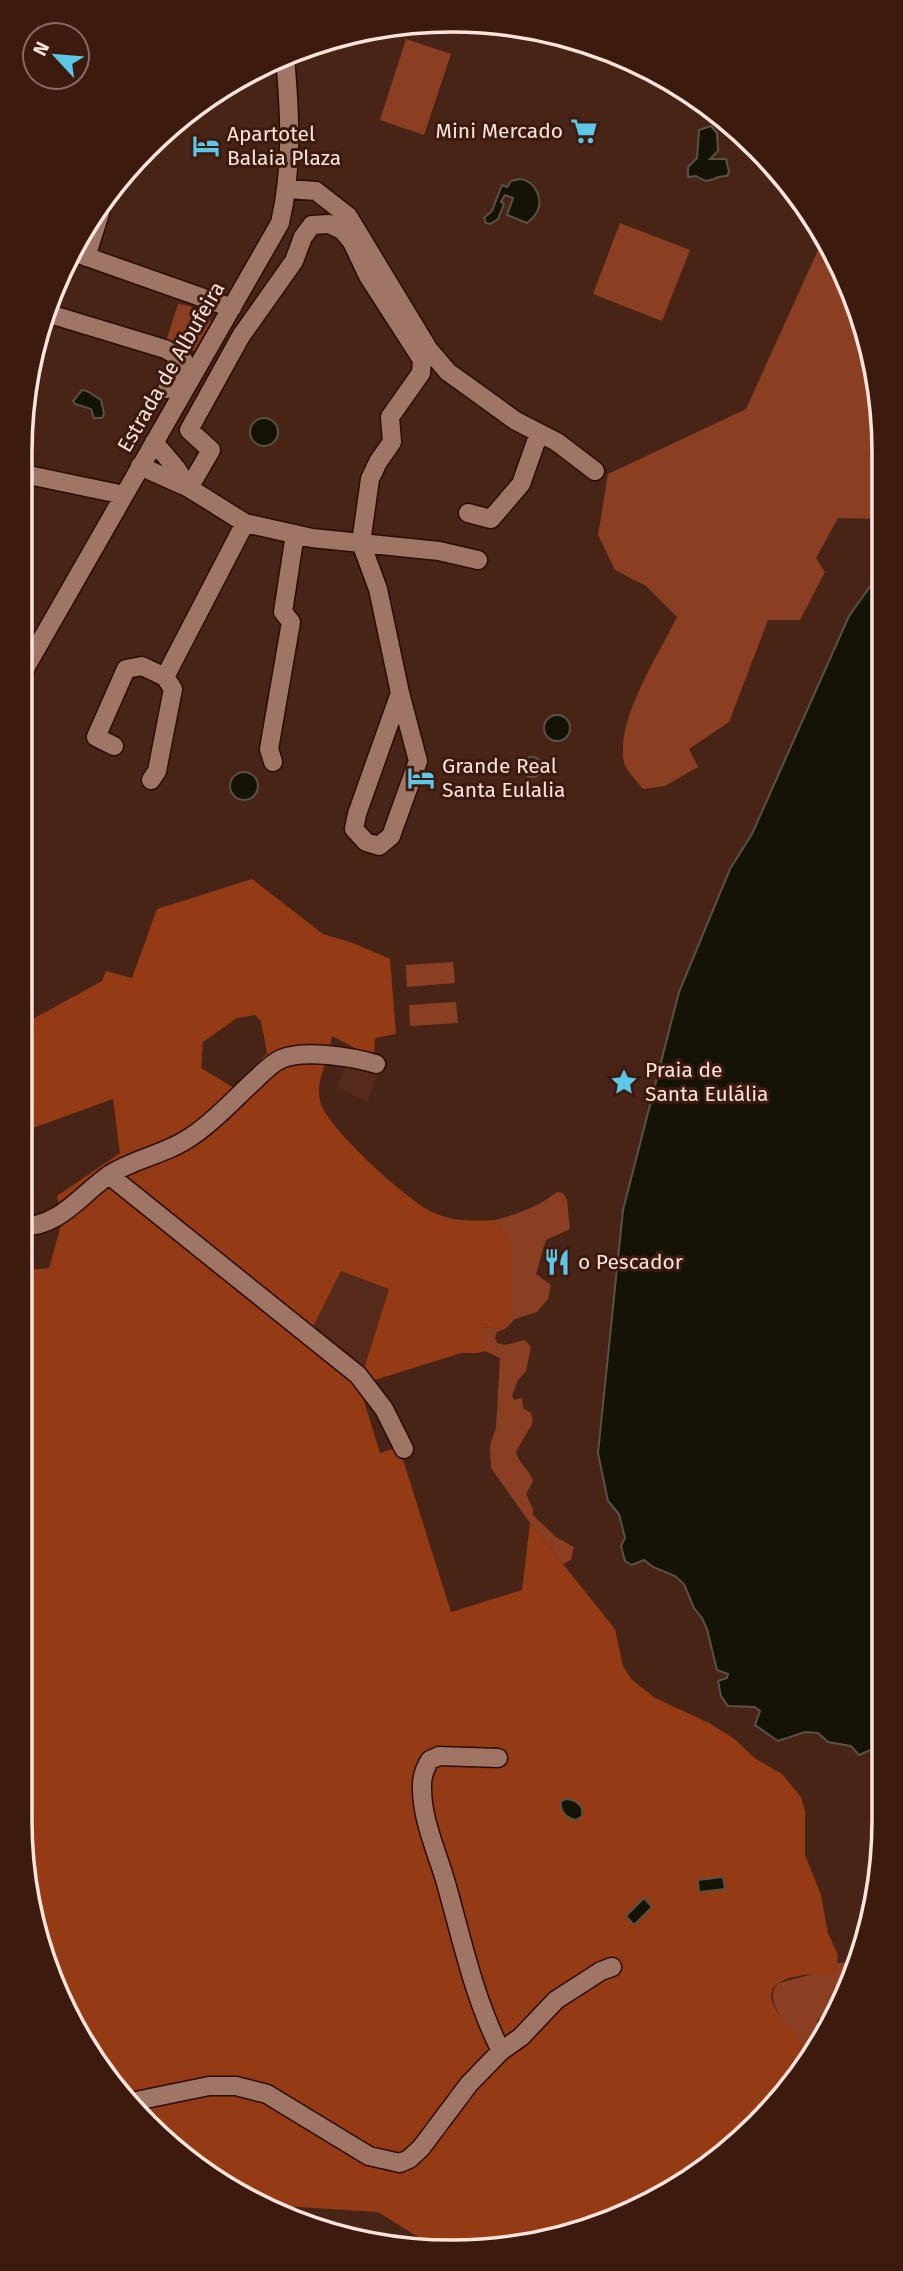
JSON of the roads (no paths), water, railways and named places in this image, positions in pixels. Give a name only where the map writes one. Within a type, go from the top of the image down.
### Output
[{"type":"street","name":"Estrada de Albufeira","points":[[32,656],[280,223],[288,189],[290,157],[285,66]]},
{"type":"street","points":[[288,189],[316,191],[348,216],[429,350],[448,372],[505,414],[557,442],[596,471]]},
{"type":"street","points":[[189,488],[211,450],[189,430],[241,335],[294,261],[303,237],[312,225],[329,224],[342,230],[422,360],[421,373],[390,417],[393,442],[378,462],[370,479],[361,543],[378,589],[400,693],[418,761],[391,836],[379,846],[366,842],[354,829],[356,814],[400,693]]},
{"type":"street","points":[[81,255],[232,309]]},
{"type":"street","points":[[54,315],[164,349],[183,359],[167,389]]},
{"type":"street","points":[[468,513],[491,519],[521,484],[539,433]]},
{"type":"street","points":[[154,443],[189,488]]},
{"type":"street","points":[[140,466],[189,488],[245,523],[304,536],[439,551],[478,560]]},
{"type":"street","points":[[32,476],[124,495]]},
{"type":"street","points":[[165,677],[245,523]]},
{"type":"street","points":[[304,536],[366,561]]},
{"type":"street","points":[[273,762],[269,750],[291,622],[283,612],[304,536]]},
{"type":"street","points":[[366,561],[383,545]]},
{"type":"street","points":[[114,746],[96,737],[126,669],[142,666],[165,677],[173,689],[158,771],[151,780]]},
{"type":"street","points":[[32,1227],[64,1214],[109,1175],[146,1157],[171,1149],[193,1136],[281,1059],[298,1055],[341,1057],[376,1064]]},
{"type":"street","points":[[109,1175],[358,1375],[384,1409],[404,1449]]},
{"type":"street","points":[[498,1759],[439,1756],[430,1760],[423,1773],[421,1787],[427,1824],[461,1945],[500,2051]]},
{"type":"street","points":[[141,2101],[209,2086],[236,2086],[267,2094],[369,2156],[400,2163],[421,2148],[469,2084],[500,2051],[521,2037],[556,2000],[601,1970],[612,1967]]},
{"type":"place","name":"Mini Mercado","points":[[584,131]]},
{"type":"place","name":"Apartotel Balaia Plaza","points":[[206,146]]},
{"type":"place","name":"Grande Real Santa Eulalia","points":[[421,778]]},
{"type":"place","name":"Praia de Santa Eulália","points":[[624,1082]]},
{"type":"place","name":"o Pescador","points":[[557,1262]]}]
